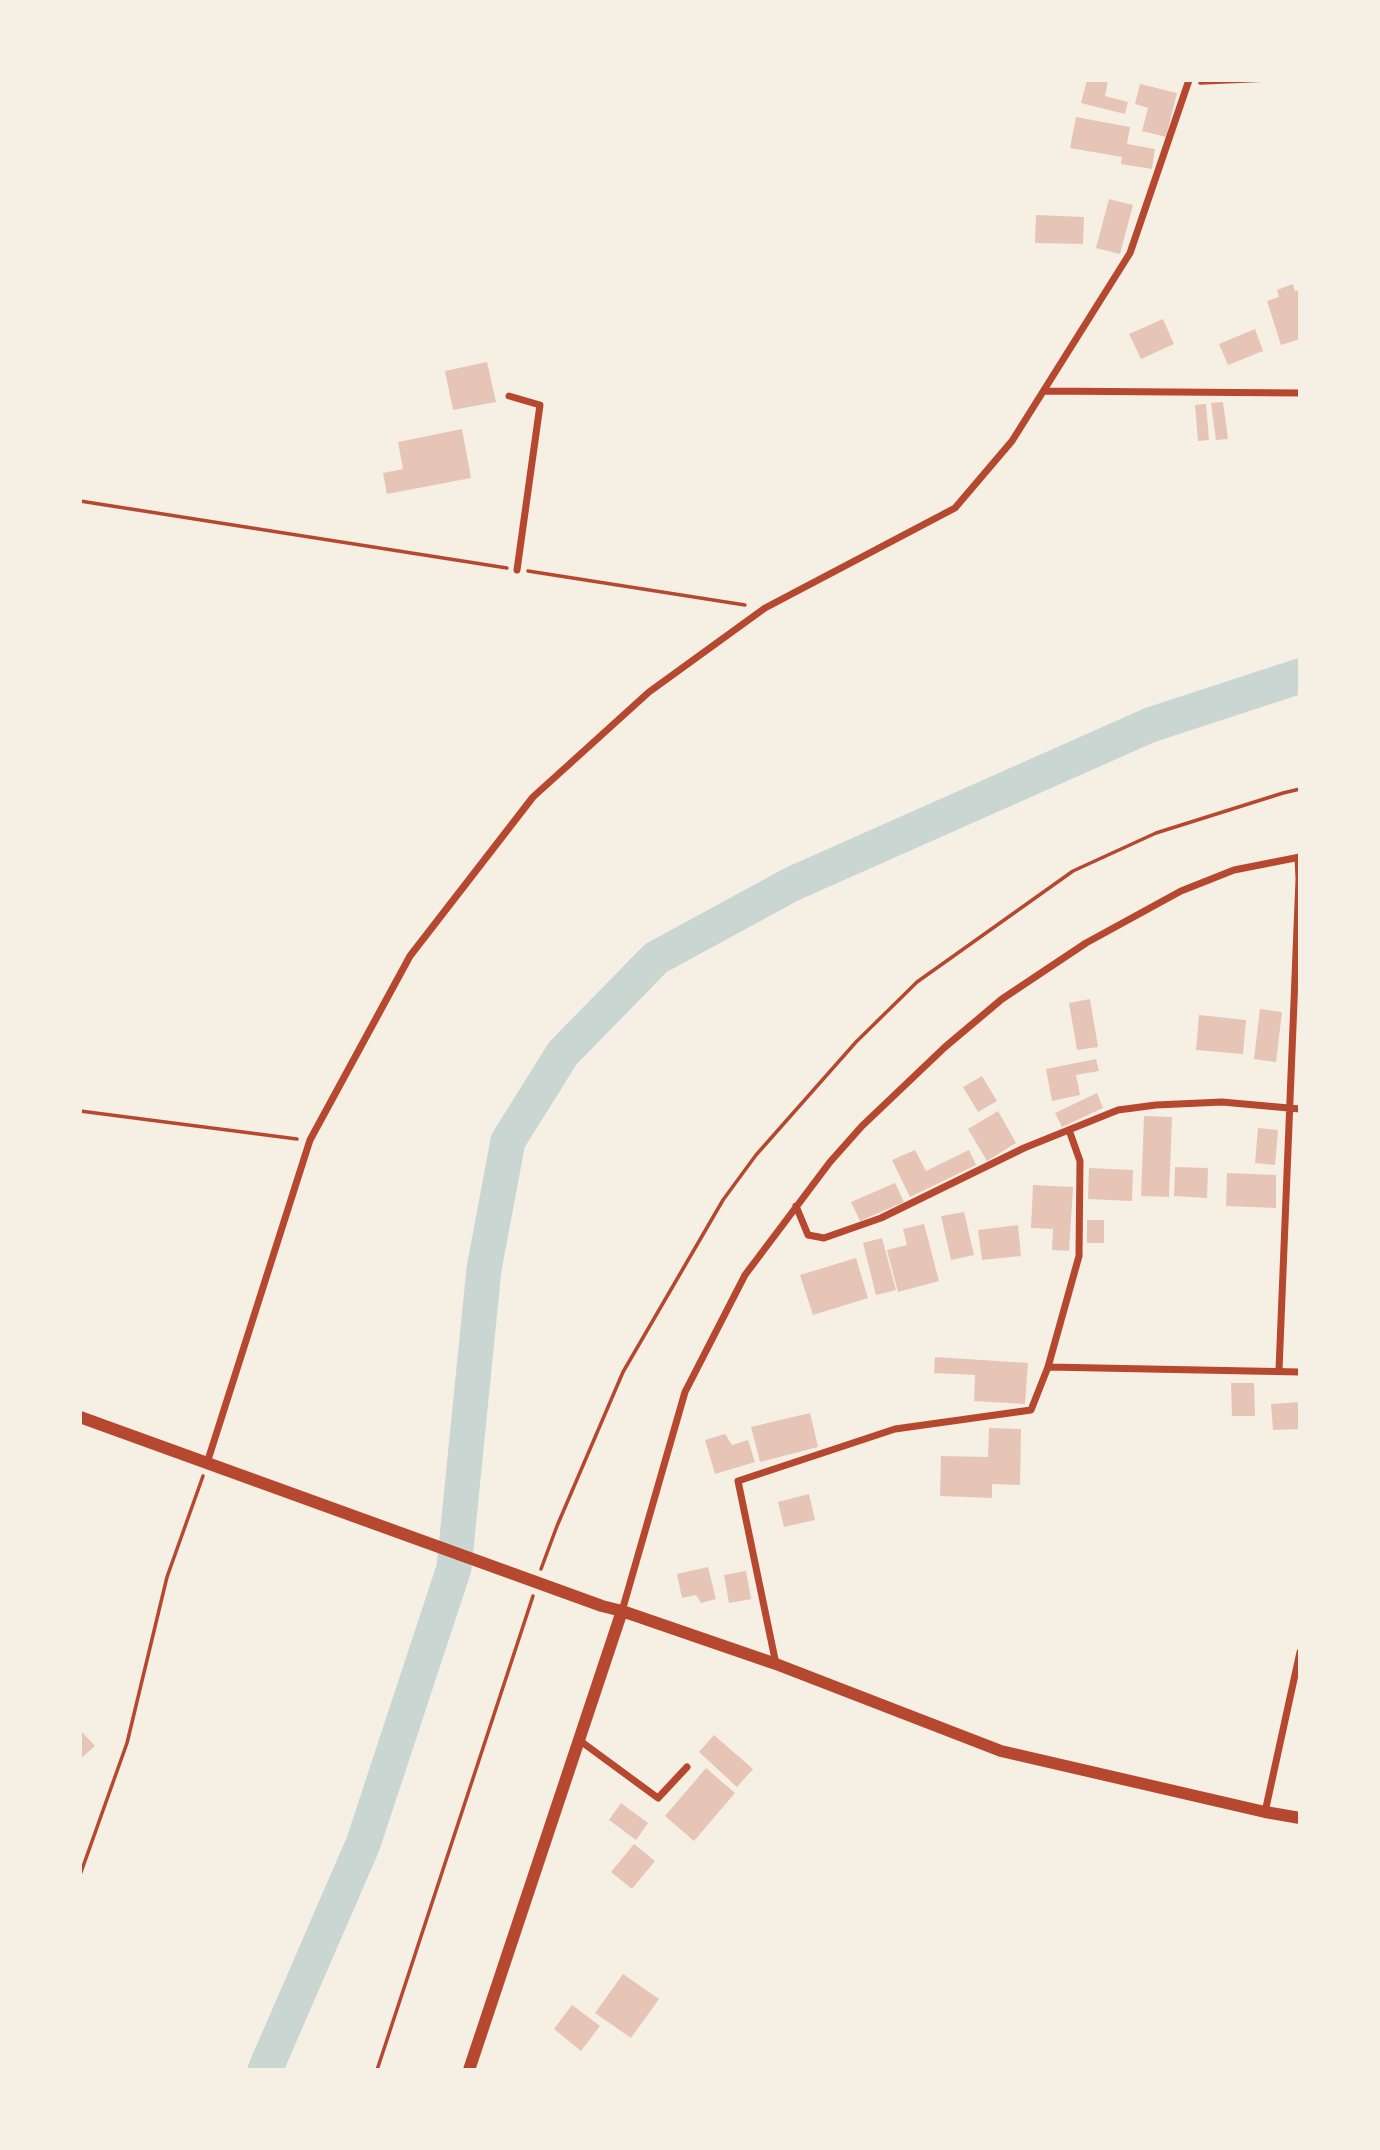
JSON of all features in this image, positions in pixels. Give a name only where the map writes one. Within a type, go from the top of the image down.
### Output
[{"type":"street","points":[[207,1464],[310,1140],[410,956],[533,797],[649,692],[765,608],[955,508],[1012,441],[1130,253],[1188,82]]},
{"type":"street","points":[[1044,391],[1300,393]]},
{"type":"street","points":[[509,396],[540,405],[517,570]]},
{"type":"street","points":[[469,2070],[622,1611],[685,1392],[745,1275],[830,1162],[862,1126],[945,1047],[1002,999],[1086,943],[1181,891],[1234,870],[1299,857],[1279,1370]]},
{"type":"street","points":[[796,1206],[808,1235],[824,1238],[881,1218],[1024,1148],[1118,1110],[1222,1101],[1300,1109]]},
{"type":"street","points":[[776,1664],[738,1481],[895,1429],[1031,1410],[1048,1367],[1079,1256],[1080,1161],[1069,1130]]},
{"type":"street","points":[[1048,1367],[1300,1372]]},
{"type":"street","points":[[80,1417],[602,1606],[776,1664],[1001,1751],[1300,1818]]},
{"type":"street","points":[[1265,1812],[1300,1652]]},
{"type":"street","points":[[579,1740],[658,1798],[687,1767]]},
{"type":"path","points":[[1188,82],[1269,80]]},
{"type":"path","points":[[80,501],[765,608]]},
{"type":"path","points":[[539,1577],[557,1527],[623,1372],[723,1200],[756,1155],[856,1042],[917,982],[1073,871],[1156,833],[1300,789]]},
{"type":"path","points":[[80,1111],[310,1140]]},
{"type":"path","points":[[80,1875],[127,1742],[167,1577],[207,1464]]},
{"type":"path","points":[[377,2070],[534,1591]]},
{"type":"building","points":[[1087,80],[1108,80],[1105,96],[1128,102],[1125,114],[1081,103]]},
{"type":"building","points":[[1140,84],[1177,93],[1166,137],[1142,131],[1148,108],[1135,104]]},
{"type":"building","points":[[1076,117],[1130,127],[1127,144],[1155,149],[1152,169],[1121,164],[1122,157],[1070,148]]},
{"type":"building","points":[[1109,199],[1133,205],[1120,254],[1096,248]]},
{"type":"building","points":[[1036,215],[1084,217],[1083,244],[1035,243]]},
{"type":"building","points":[[1293,284],[1295,291],[1300,290],[1300,339],[1281,345],[1267,301],[1279,297],[1277,290]]},
{"type":"building","points":[[1163,319],[1174,344],[1141,359],[1129,334]]},
{"type":"building","points":[[1255,329],[1263,351],[1228,365],[1219,344]]},
{"type":"building","points":[[487,362],[496,402],[453,410],[445,371]]},
{"type":"building","points":[[1223,402],[1228,439],[1216,440],[1211,403]]},
{"type":"building","points":[[1206,404],[1209,440],[1198,441],[1195,405]]},
{"type":"building","points":[[462,429],[471,478],[387,494],[383,473],[403,469],[398,442]]},
{"type":"building","points":[[1090,999],[1098,1047],[1077,1050],[1069,1003]]},
{"type":"building","points":[[1260,1009],[1282,1012],[1276,1062],[1254,1059]]},
{"type":"building","points":[[1199,1015],[1246,1020],[1243,1054],[1196,1050]]},
{"type":"building","points":[[1096,1059],[1099,1071],[1076,1075],[1080,1095],[1052,1101],[1046,1069]]},
{"type":"building","points":[[982,1076],[997,1101],[978,1112],[963,1087]]},
{"type":"building","points":[[1097,1093],[1103,1108],[1062,1127],[1055,1113]]},
{"type":"building","points":[[998,1111],[1016,1143],[987,1161],[968,1129]]},
{"type":"building","points":[[1144,1116],[1172,1117],[1169,1197],[1141,1196]]},
{"type":"building","points":[[1258,1128],[1278,1130],[1275,1165],[1255,1163]]},
{"type":"building","points":[[915,1150],[926,1171],[969,1150],[976,1165],[910,1197],[892,1160]]},
{"type":"building","points":[[1175,1167],[1208,1168],[1207,1198],[1174,1196]]},
{"type":"building","points":[[1089,1168],[1133,1170],[1132,1201],[1088,1199]]},
{"type":"building","points":[[1227,1173],[1276,1175],[1276,1208],[1226,1206]]},
{"type":"building","points":[[895,1183],[904,1202],[860,1221],[851,1202]]},
{"type":"building","points":[[1033,1185],[1073,1187],[1069,1251],[1052,1250],[1053,1229],[1031,1228]]},
{"type":"building","points":[[964,1212],[974,1255],[951,1260],[941,1216]]},
{"type":"building","points":[[1087,1220],[1104,1220],[1104,1243],[1087,1243]]},
{"type":"building","points":[[924,1224],[939,1281],[898,1292],[887,1250],[907,1245],[903,1229]]},
{"type":"building","points":[[1018,1225],[1021,1256],[982,1260],[978,1230]]},
{"type":"building","points":[[882,1238],[896,1290],[876,1295],[863,1243]]},
{"type":"building","points":[[856,1258],[868,1298],[813,1315],[800,1275]]},
{"type":"building","points":[[935,1357],[1028,1363],[1025,1404],[974,1401],[975,1375],[934,1373]]},
{"type":"building","points":[[1231,1383],[1254,1383],[1255,1416],[1232,1416]]},
{"type":"building","points":[[1300,1402],[1300,1429],[1273,1430],[1271,1404]]},
{"type":"building","points":[[810,1413],[818,1447],[760,1462],[751,1427]]},
{"type":"building","points":[[989,1428],[1021,1429],[1020,1485],[992,1484],[992,1498],[940,1496],[941,1456],[988,1457]]},
{"type":"building","points":[[725,1434],[732,1445],[748,1440],[755,1462],[715,1474],[705,1440]]},
{"type":"building","points":[[809,1494],[815,1520],[784,1527],[778,1502]]},
{"type":"building","points":[[708,1567],[716,1599],[701,1603],[696,1595],[682,1598],[677,1574]]},
{"type":"building","points":[[746,1571],[751,1599],[729,1603],[724,1575]]},
{"type":"building","points":[[80,1730],[95,1746],[80,1759]]},
{"type":"building","points":[[714,1735],[753,1769],[737,1787],[699,1752]]},
{"type":"building","points":[[706,1768],[735,1793],[694,1841],[665,1816]]},
{"type":"building","points":[[621,1803],[648,1823],[636,1840],[609,1820]]},
{"type":"building","points":[[634,1844],[655,1861],[632,1889],[611,1872]]},
{"type":"building","points":[[623,1974],[659,1999],[631,2038],[595,2013]]},
{"type":"building","points":[[572,2005],[600,2026],[581,2051],[554,2029]]},
{"type":"waterway","points":[[265,2070],[363,1844],[454,1568],[484,1269],[508,1141],[563,1053],[656,958],[792,884],[1150,725],[1300,676]]}]
